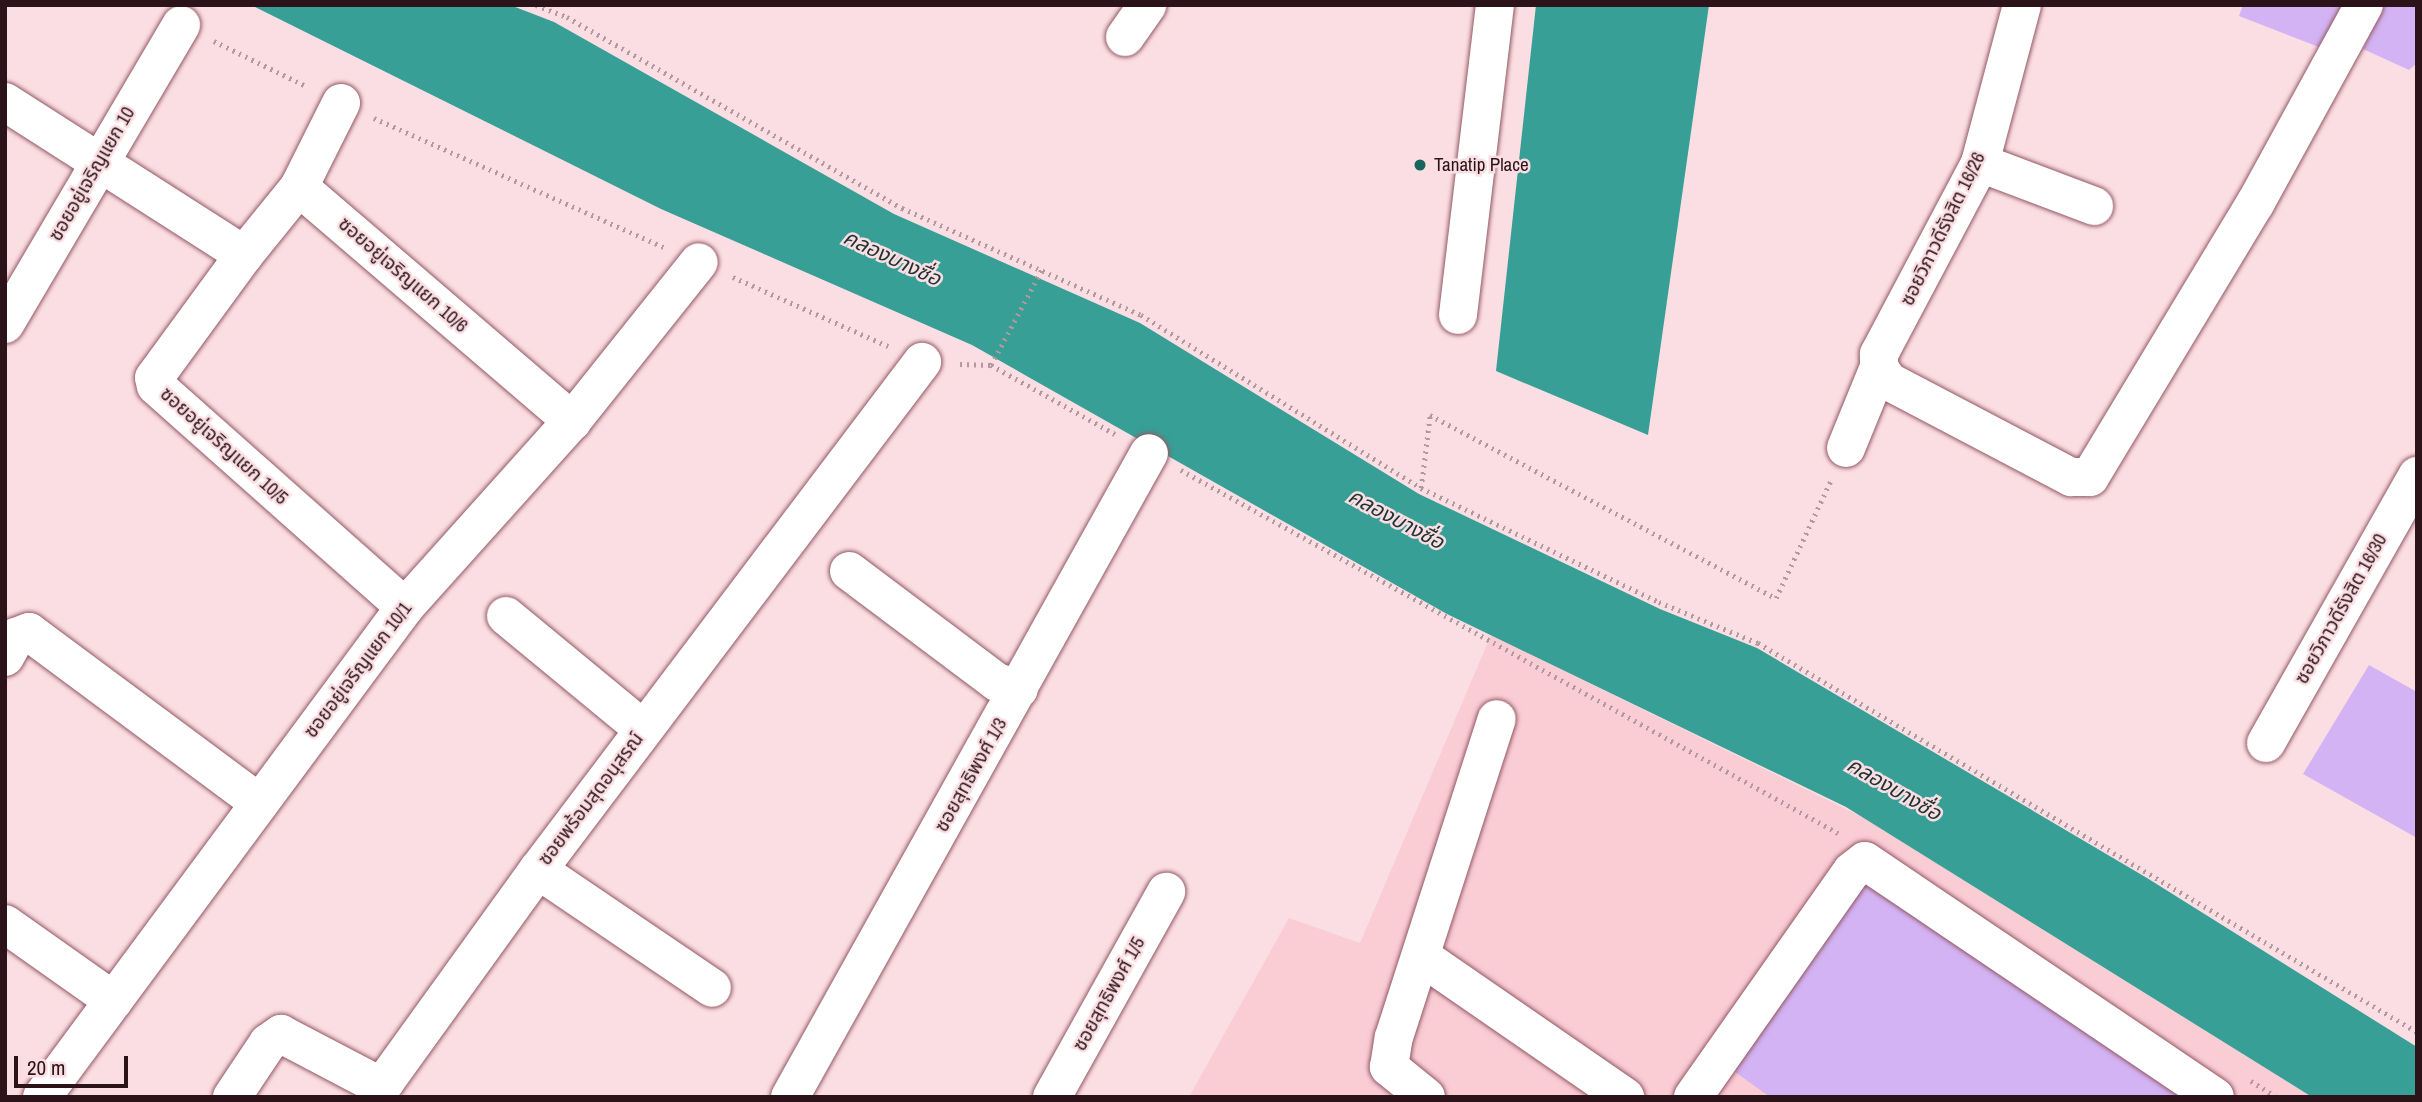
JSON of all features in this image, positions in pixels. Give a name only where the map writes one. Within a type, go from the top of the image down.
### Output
[{"type":"street","points":[[1125,37],[1147,5]]},
{"type":"street","points":[[1458,315],[1495,5]]},
{"type":"street","name":"ซอยวิภาวดีรังสิต 16/26","points":[[1846,447],[1879,367],[1879,354],[1980,163],[2022,5]]},
{"type":"street","points":[[1879,367],[1888,381],[2059,471],[2078,480],[2090,477],[2255,204],[2364,5]]},
{"type":"street","name":"ซอยอยู่เจริญแยก 10","points":[[5,324],[181,25]]},
{"type":"street","points":[[5,102],[100,159],[244,255],[299,187],[341,103]]},
{"type":"street","points":[[1980,163],[2094,206]]},
{"type":"street","name":"ซอยอยู่เจริญแยก 10/6","points":[[299,187],[572,421]]},
{"type":"street","name":"ซอยอยู่เจริญแยก 10/5","points":[[244,255],[153,378],[156,386],[405,607]]},
{"type":"street","name":"ซอยอยู่เจริญแยก 10/1","points":[[42,1097],[405,607],[572,421],[699,262]]},
{"type":"street","name":"ซอยพร้อมสุดอนุสรณ์","points":[[232,1097],[268,1043],[281,1034],[375,1091],[385,1082],[643,729],[922,362]]},
{"type":"street","name":"ซอยสุทธิพงศ์ 1/3","points":[[790,1097],[1149,453]]},
{"type":"street","name":"ซอยวิภาวดีรังสิต 16/30","points":[[2266,743],[2417,476]]},
{"type":"street","points":[[849,570],[997,682],[1019,689]]},
{"type":"street","points":[[506,616],[643,729]]},
{"type":"street","points":[[5,657],[16,637],[29,632],[259,803]]},
{"type":"street","points":[[1426,1097],[1388,1082],[1394,1037],[1497,719]]},
{"type":"street","points":[[1693,1097],[1852,872],[1865,861],[2229,1086]]},
{"type":"street","points":[[538,870],[712,989]]},
{"type":"street","name":"ซอยสุทธิพงศ์ 1/5","points":[[1052,1097],[1166,892]]},
{"type":"street","points":[[5,925],[114,1000]]},
{"type":"street","points":[[1422,957],[1625,1097]]},
{"type":"path","points":[[536,5],[567,17],[902,208],[1141,315],[1421,488],[1758,643],[2417,1032]]},
{"type":"path","points":[[181,25],[341,103],[922,362],[991,365],[1745,786],[1842,835]]},
{"type":"path","points":[[991,365],[1042,269]]},
{"type":"path","points":[[1421,488],[1430,415],[1776,598],[1846,447]]},
{"type":"path","points":[[2229,1086],[2277,1097]]},
{"type":"shaded area","points":[[1491,635],[1862,817],[2312,1097],[1189,1097],[1289,918],[1360,943]]},
{"type":"water","name":"คลองบางซื่อ","points":[[251,5],[510,5],[554,22],[894,214],[1140,323],[1419,494],[1660,609],[1757,648],[2147,878],[2417,1047],[2417,1097],[2312,1097],[1846,807],[1447,614],[972,345],[661,209]]},
{"type":"water","points":[[1536,5],[1709,5],[1648,435],[1496,371]]},
{"type":"building","points":[[2243,5],[2346,5],[2329,51],[2239,16]]},
{"type":"building","points":[[2382,5],[2417,5],[2417,63],[2409,70],[2363,49]]},
{"type":"building","points":[[2369,665],[2417,692],[2417,838],[2303,774]]},
{"type":"building","points":[[1860,871],[2179,1097],[1770,1097],[1724,1064]]},
{"type":"place","name":"Tanatip Place","points":[[1420,165]]}]
